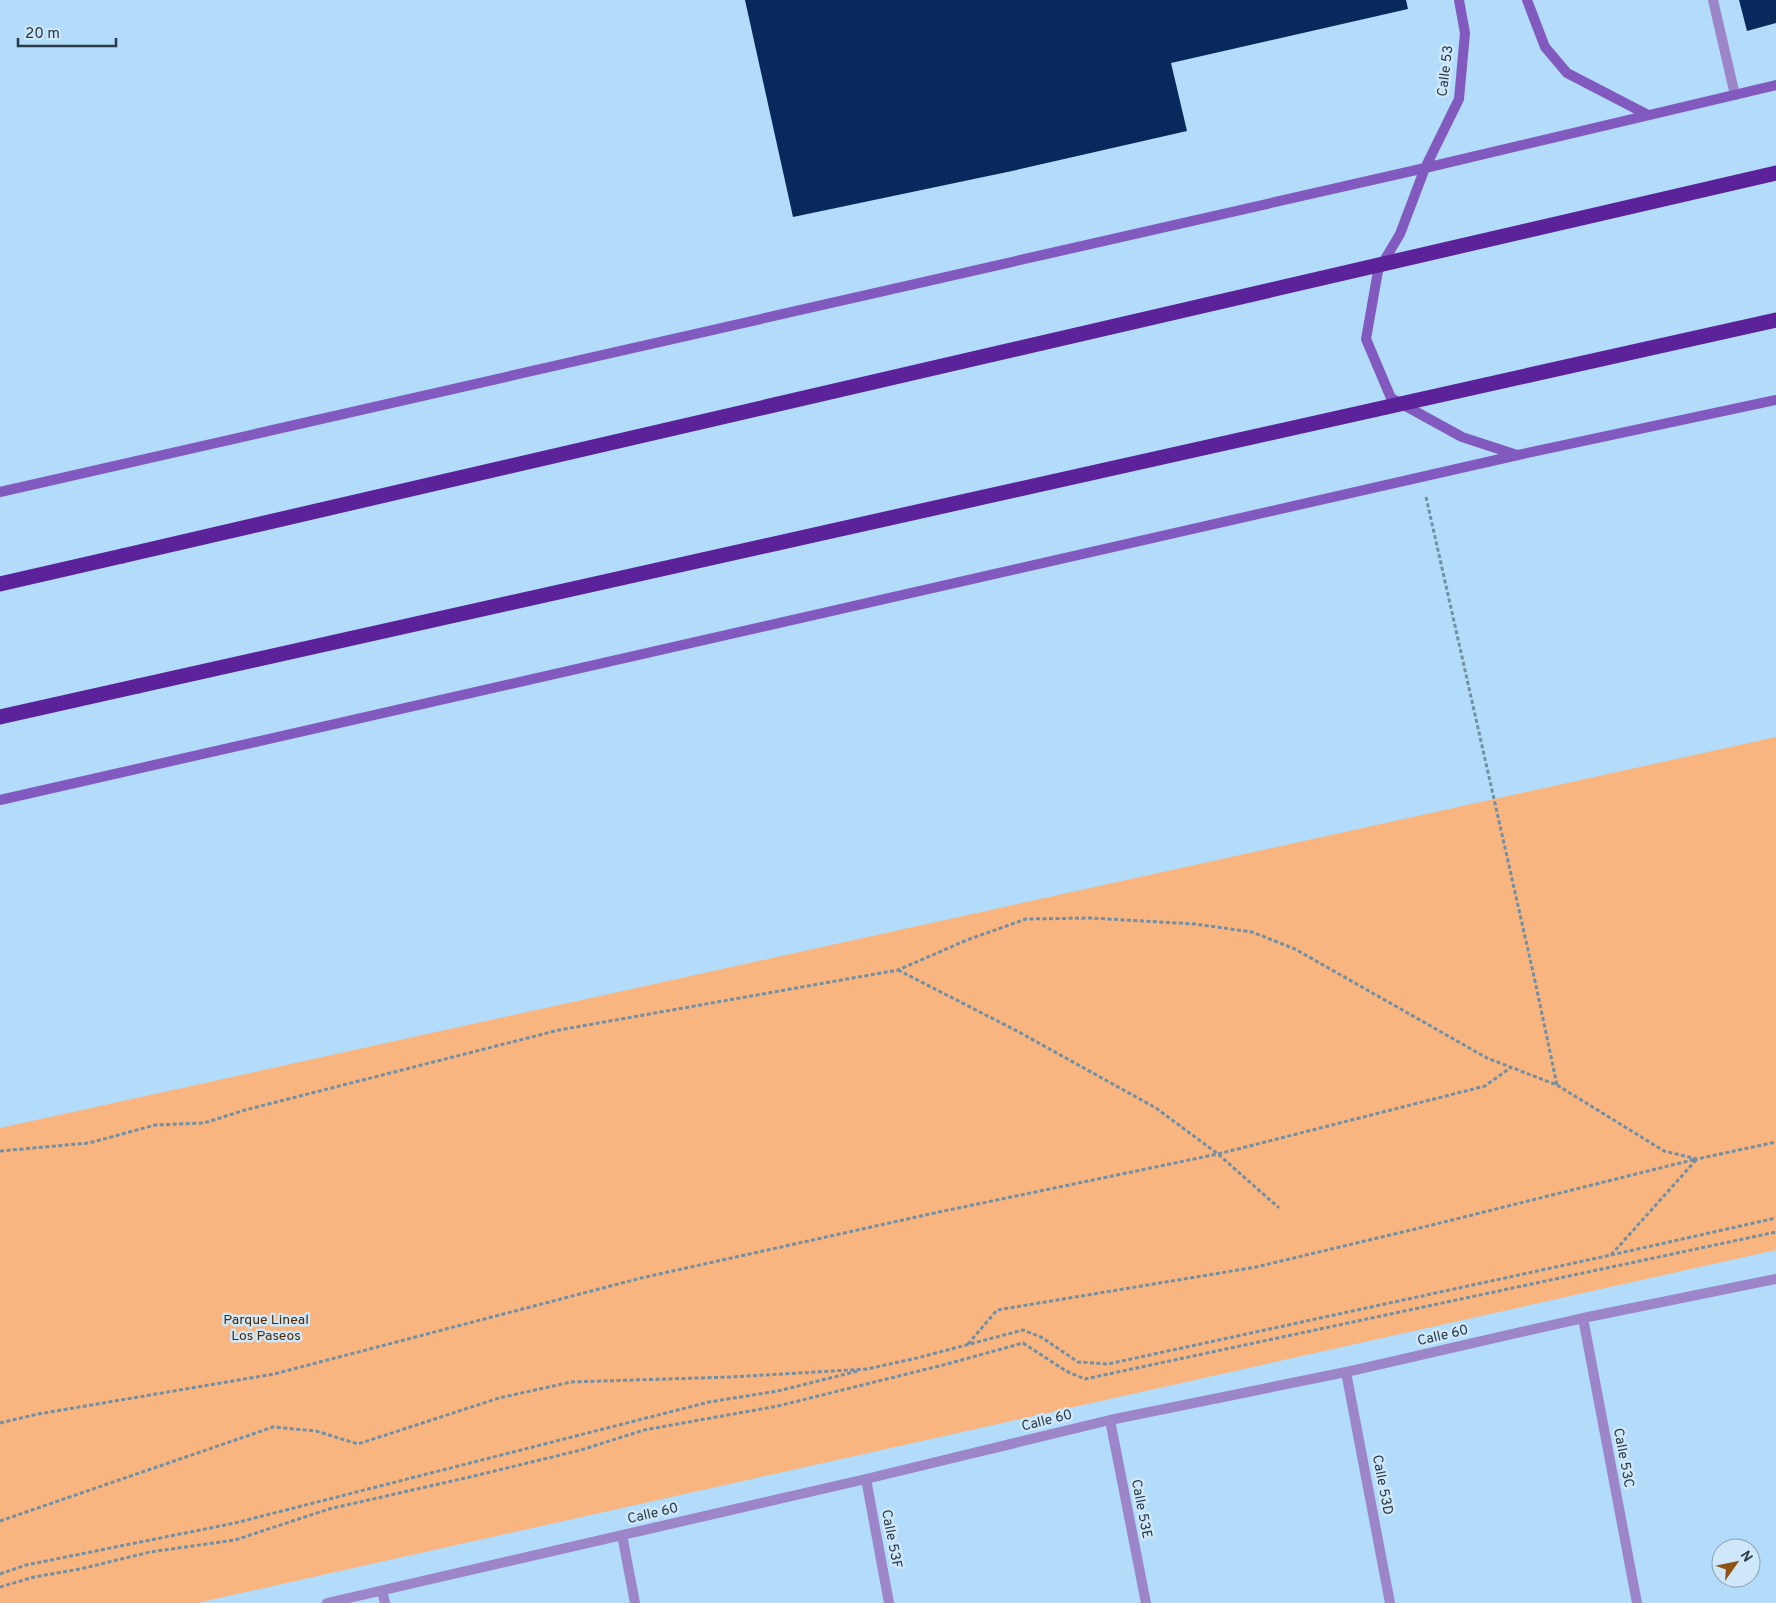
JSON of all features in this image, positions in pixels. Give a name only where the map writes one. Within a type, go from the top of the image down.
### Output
[{"type":"highway","points":[[0,584],[1776,173]]},
{"type":"highway","points":[[0,717],[1776,320]]},
{"type":"main road","name":"Calle 53","points":[[1459,0],[1465,32],[1459,99],[1425,168],[1400,234],[1378,271],[1366,339],[1391,398],[1462,437],[1518,455]]},
{"type":"main road","points":[[1527,0],[1545,47],[1567,73],[1648,115]]},
{"type":"main road","points":[[0,492],[1425,168],[1776,85]]},
{"type":"main road","points":[[0,800],[1518,455],[1776,400]]},
{"type":"street","points":[[1713,0],[1735,95]]},
{"type":"street","name":"Calle 60","points":[[327,1603],[866,1479],[1110,1420],[1346,1372],[1583,1318],[1776,1279]]},
{"type":"street","name":"Calle 53C","points":[[1583,1318],[1637,1603]]},
{"type":"street","name":"Calle 53D","points":[[1346,1372],[1390,1603]]},
{"type":"street","name":"Calle 53E","points":[[1110,1420],[1146,1603]]},
{"type":"street","name":"Calle 53F","points":[[866,1479],[889,1603]]},
{"type":"street","points":[[622,1535],[635,1603]]},
{"type":"street","points":[[382,1591],[385,1603]]},
{"type":"path","points":[[1422,477],[1557,1085]]},
{"type":"path","points":[[0,1152],[89,1143],[155,1125],[204,1123],[254,1107],[559,1030],[898,970],[967,940],[1026,920],[1092,918],[1196,924],[1252,932],[1295,949],[1487,1058],[1557,1085],[1664,1151],[1697,1159]]},
{"type":"path","points":[[898,970],[1017,1031],[1156,1108],[1218,1154],[1278,1208]]},
{"type":"path","points":[[0,1423],[38,1414],[274,1374],[651,1276],[939,1212],[1218,1154],[1485,1086],[1511,1068]]},
{"type":"path","points":[[968,1344],[997,1310],[1256,1267],[1697,1159],[1776,1142]]},
{"type":"path","points":[[1611,1255],[1697,1159]]},
{"type":"path","points":[[0,1574],[26,1565],[235,1523],[709,1402],[778,1391],[917,1358],[1023,1330],[1041,1337],[1078,1362],[1108,1364],[1776,1218]]},
{"type":"path","points":[[0,1587],[34,1577],[80,1569],[150,1552],[235,1540],[329,1509],[581,1450],[644,1430],[778,1406],[1023,1343],[1066,1371],[1085,1379],[1776,1232]]},
{"type":"path","points":[[0,1522],[273,1427],[316,1431],[358,1444],[499,1398],[571,1382],[868,1369]]},
{"type":"green space","name":"Parque Lineal Los Paseos","points":[[1776,737],[1776,1250],[197,1603],[0,1603],[0,1128]]},
{"type":"building","points":[[745,0],[1406,0],[1408,9],[1171,63],[1187,131],[1012,171],[793,217]]},
{"type":"building","points":[[1739,0],[1776,0],[1776,23],[1747,31]]}]
